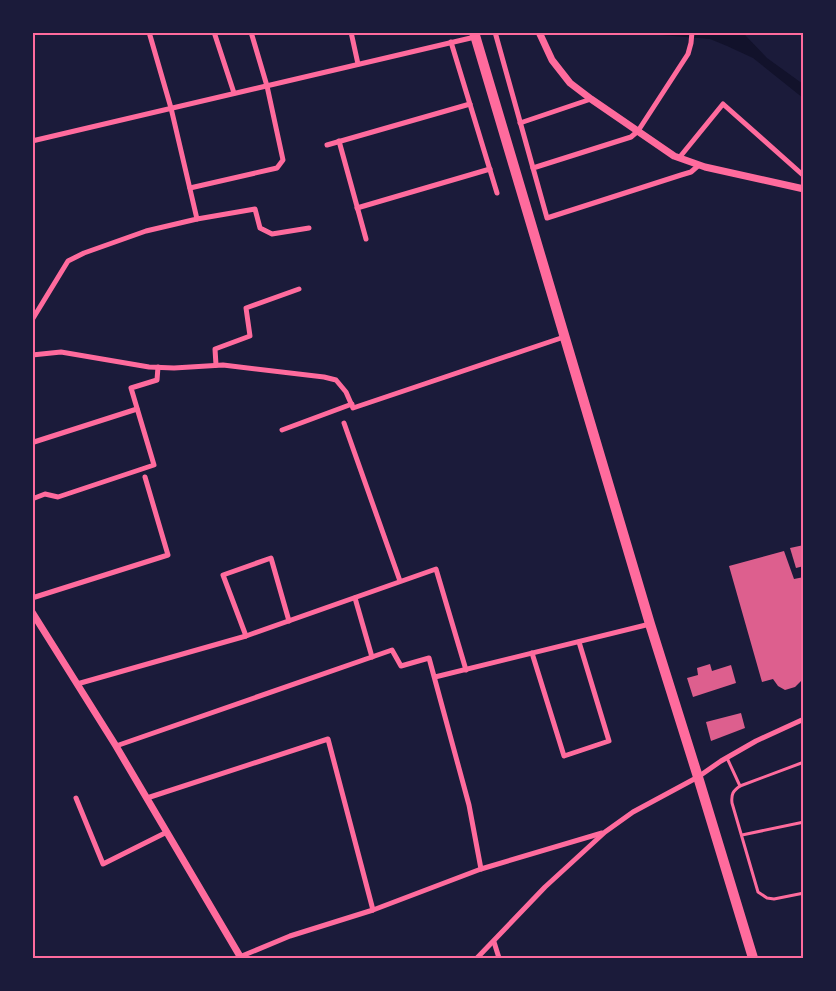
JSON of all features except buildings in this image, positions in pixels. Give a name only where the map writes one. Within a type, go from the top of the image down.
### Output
[{"type":"highway","points":[[475,35],[650,624],[753,958]]},
{"type":"street","points":[[149,32],[171,108],[198,220]]},
{"type":"street","points":[[214,32],[234,93]]},
{"type":"street","points":[[190,188],[277,168],[283,160],[267,86],[250,32]]},
{"type":"street","points":[[351,32],[358,64]]},
{"type":"street","points":[[495,32],[547,218],[691,172],[699,165]]},
{"type":"street","points":[[540,32],[552,60],[570,83],[674,156],[733,174],[804,189]]},
{"type":"street","points":[[533,168],[632,137],[638,131],[688,54],[692,32]]},
{"type":"street","points":[[32,141],[475,35]]},
{"type":"street","points":[[451,42],[497,193]]},
{"type":"street","points":[[520,123],[591,99]]},
{"type":"street","points":[[327,145],[470,104]]},
{"type":"street","points":[[679,158],[723,104],[804,176]]},
{"type":"street","points":[[339,142],[366,239]]},
{"type":"street","points":[[357,208],[490,169]]},
{"type":"street","points":[[32,320],[68,261],[84,253],[146,231],[256,209],[260,228],[272,234],[309,228]]},
{"type":"street","points":[[216,365],[215,349],[250,336],[246,308],[299,289]]},
{"type":"street","points":[[32,355],[61,352],[158,368],[223,364],[324,377],[336,380],[346,392],[353,408],[564,336]]},
{"type":"street","points":[[32,499],[46,494],[58,497],[154,465],[131,388],[157,380],[158,368]]},
{"type":"street","points":[[282,430],[352,404]]},
{"type":"street","points":[[34,442],[137,409]]},
{"type":"street","points":[[344,422],[400,581]]},
{"type":"street","points":[[32,598],[168,555],[146,477]]},
{"type":"street","points":[[246,636],[222,575],[271,558],[289,621]]},
{"type":"street","points":[[77,684],[246,636],[436,569],[466,670]]},
{"type":"street","points":[[356,598],[372,657]]},
{"type":"street","points":[[32,612],[116,746],[240,958],[290,936],[373,910],[481,869],[605,832]]},
{"type":"street","points":[[435,678],[650,624]]},
{"type":"street","points":[[532,653],[564,756],[609,741],[579,642]]},
{"type":"street","points":[[116,746],[392,650],[401,666],[430,658],[469,805],[481,869]]},
{"type":"street","points":[[477,958],[544,887],[605,832],[633,812],[698,777],[756,741],[804,719]]},
{"type":"street","points":[[147,798],[328,739],[373,910]]},
{"type":"street","points":[[76,798],[103,864],[167,832]]},
{"type":"street","points":[[494,942],[499,958]]},
{"type":"lane","points":[[727,758],[740,786]]},
{"type":"lane","points":[[804,762],[740,786],[734,790],[732,797],[732,803],[758,892],[767,898],[774,899],[804,893]]},
{"type":"lane","points":[[742,835],[804,822]]},
{"type":"shaded area","points":[[645,33],[744,33],[767,58],[803,84],[803,98],[753,58],[710,39]]}]
